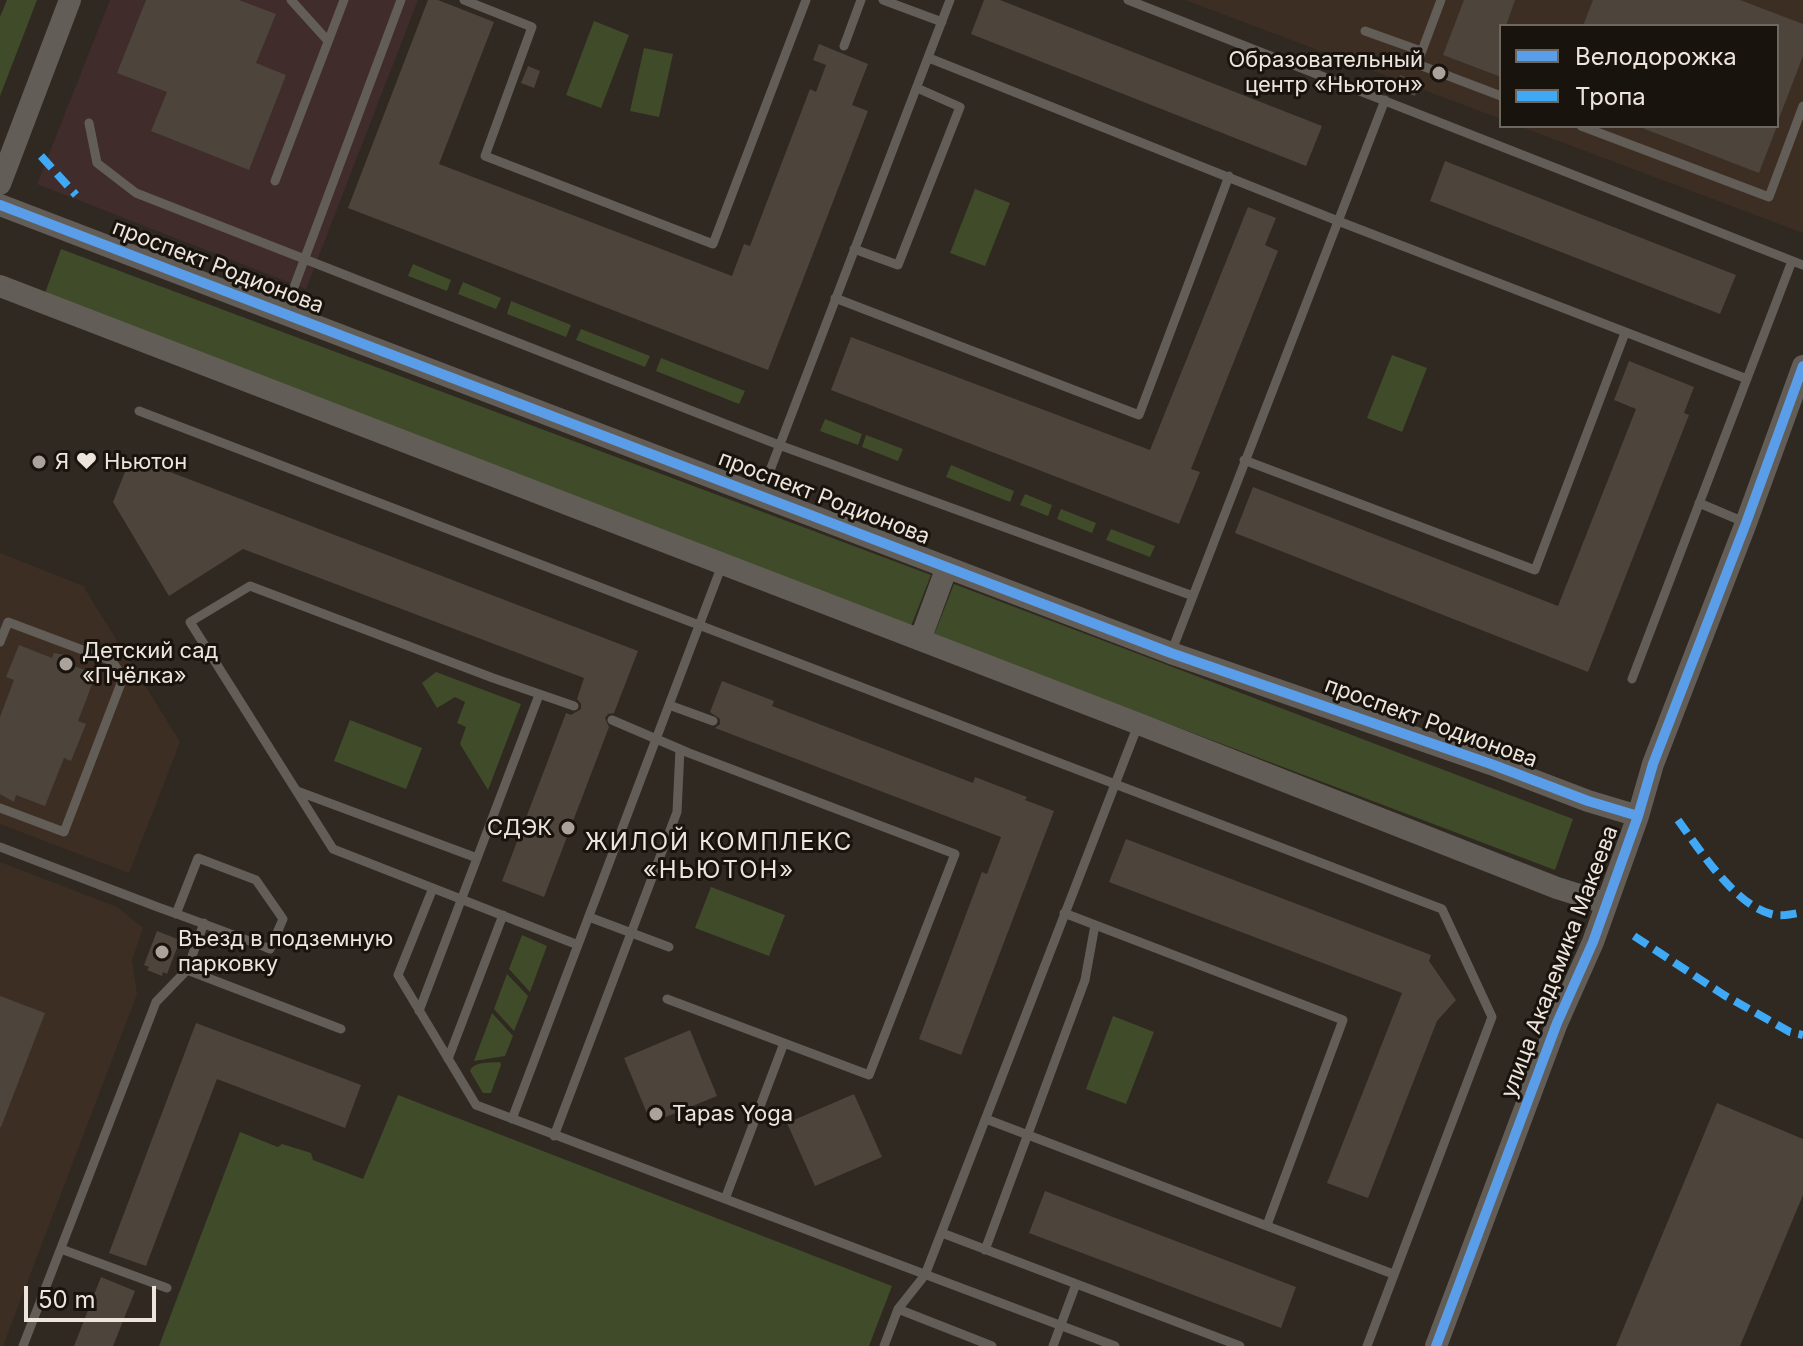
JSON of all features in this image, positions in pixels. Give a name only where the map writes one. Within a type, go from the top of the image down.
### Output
[{"type":"street","points":[[0,184],[70,0]]},
{"type":"street","name":"проспект Родионова","points":[[0,205],[1171,653],[1638,816]]},
{"type":"street","points":[[0,286],[1557,888],[1605,903]]},
{"type":"street","name":"улица Академика Макеева","points":[[1436,1346],[1557,1023],[1593,942],[1653,764],[1803,366]]},
{"type":"street","points":[[920,640],[947,567]]},
{"type":"lane","points":[[292,0],[328,41]]},
{"type":"lane","points":[[275,181],[344,0]]},
{"type":"lane","points":[[284,314],[401,0]]},
{"type":"lane","points":[[464,0],[532,27],[485,156],[713,244],[806,0]]},
{"type":"lane","points":[[844,46],[861,0]]},
{"type":"lane","points":[[883,0],[942,22]]},
{"type":"lane","points":[[761,494],[950,0]]},
{"type":"lane","points":[[1128,0],[1803,265]]},
{"type":"lane","points":[[1441,0],[1417,64],[1499,95]]},
{"type":"lane","points":[[1365,31],[1421,51]]},
{"type":"lane","points":[[929,58],[1747,379]]},
{"type":"lane","points":[[854,249],[898,265],[944,150],[960,107],[917,88]]},
{"type":"lane","points":[[1171,653],[1385,100]]},
{"type":"lane","points":[[1586,128],[1769,197],[1803,106]]},
{"type":"lane","points":[[89,123],[97,163],[136,193],[779,445],[1193,596]]},
{"type":"lane","points":[[835,298],[1139,415],[1229,176]]},
{"type":"lane","points":[[1632,679],[1792,261]]},
{"type":"lane","points":[[1244,460],[1535,570],[1625,333]]},
{"type":"lane","points":[[139,411],[1442,909],[1492,1017],[1367,1346]]},
{"type":"lane","points":[[1699,503],[1746,523]]},
{"type":"lane","points":[[512,1119],[722,564]]},
{"type":"lane","points":[[574,706],[250,586],[190,622],[333,849],[578,945]]},
{"type":"lane","points":[[0,642],[8,622],[112,661],[123,678],[64,832],[0,808]]},
{"type":"lane","points":[[419,1011],[539,695]]},
{"type":"lane","points":[[669,705],[713,721]]},
{"type":"lane","points":[[612,720],[955,854],[869,1075],[667,999]]},
{"type":"lane","points":[[884,1346],[898,1309],[925,1275],[1139,724]]},
{"type":"lane","points":[[554,1136],[677,812],[680,749]]},
{"type":"lane","points":[[296,791],[477,858]]},
{"type":"lane","points":[[0,847],[176,914],[204,923],[270,949],[283,919],[256,880],[198,858],[176,914]]},
{"type":"lane","points":[[433,888],[398,975],[476,1105],[1115,1346]]},
{"type":"lane","points":[[1064,913],[1343,1020],[1267,1225]]},
{"type":"lane","points":[[448,1059],[503,915]]},
{"type":"lane","points":[[589,917],[669,947]]},
{"type":"lane","points":[[23,1346],[156,1002],[187,970],[204,923]]},
{"type":"lane","points":[[985,1250],[1085,980],[1095,925]]},
{"type":"lane","points":[[187,970],[341,1029]]},
{"type":"lane","points":[[725,1199],[784,1043]]},
{"type":"lane","points":[[986,1119],[1393,1274]]},
{"type":"lane","points":[[942,1233],[1239,1346]]},
{"type":"lane","points":[[61,1249],[167,1288]]},
{"type":"lane","points":[[1053,1346],[1076,1284]]},
{"type":"lane","points":[[898,1309],[992,1346]]},
{"type":"shaded area","points":[[110,0],[418,0],[306,289],[37,184]]},
{"type":"shaded area","name":"Образовательный центр «Ньютон»","points":[[1185,0],[1803,0],[1803,233],[1524,128],[1779,128],[1779,24],[1499,24],[1499,118]]},
{"type":"shaded area","name":"Детский сад «Пчёлка»","points":[[0,553],[83,586],[180,742],[129,873],[0,824]]},
{"type":"shaded area","points":[[0,862],[117,907],[143,928],[132,960],[137,994],[3,1346],[0,1346]]},
{"type":"green space","points":[[7,0],[37,0],[0,96],[0,17]]},
{"type":"green space","points":[[594,21],[629,35],[601,108],[566,95]]},
{"type":"green space","points":[[644,48],[673,54],[659,117],[630,111]]},
{"type":"green space","points":[[975,189],[1010,203],[985,266],[950,253]]},
{"type":"green space","points":[[61,249],[931,575],[911,626],[44,296]]},
{"type":"green space","points":[[413,264],[451,280],[447,291],[408,276]]},
{"type":"green space","points":[[463,282],[501,298],[496,309],[458,294]]},
{"type":"green space","points":[[511,301],[571,325],[566,337],[507,314]]},
{"type":"green space","points":[[581,329],[650,356],[645,367],[576,340]]},
{"type":"green space","points":[[1392,355],[1427,368],[1402,432],[1367,418]]},
{"type":"green space","points":[[661,358],[745,391],[739,404],[656,371]]},
{"type":"green space","points":[[825,419],[862,434],[858,445],[820,431]]},
{"type":"green space","points":[[866,435],[903,449],[898,461],[862,447]]},
{"type":"green space","points":[[951,465],[1014,491],[1010,502],[946,477]]},
{"type":"green space","points":[[1025,494],[1052,505],[1048,516],[1020,505]]},
{"type":"green space","points":[[1061,509],[1096,523],[1092,533],[1057,519]]},
{"type":"green space","points":[[1111,529],[1155,546],[1150,557],[1106,540]]},
{"type":"green space","points":[[954,584],[1573,819],[1555,870],[934,635]]},
{"type":"green space","points":[[436,672],[521,704],[488,790],[460,744],[466,727],[457,723],[465,702],[455,697],[437,708],[422,683]]},
{"type":"green space","points":[[350,720],[422,748],[406,789],[334,761]]},
{"type":"green space","points":[[711,887],[785,915],[769,956],[695,928]]},
{"type":"green space","points":[[522,935],[547,946],[530,992],[509,969]]},
{"type":"green space","points":[[507,974],[528,996],[514,1031],[494,1009]]},
{"type":"green space","points":[[492,1013],[513,1036],[505,1056],[474,1061]]},
{"type":"green space","points":[[1113,1016],[1154,1032],[1126,1104],[1086,1089]]},
{"type":"green space","points":[[500,1062],[491,1093],[483,1093],[470,1071],[479,1064]]},
{"type":"green space","points":[[398,1095],[892,1286],[869,1346],[159,1346],[240,1132],[278,1147],[282,1144],[311,1153],[313,1160],[363,1179]]},
{"type":"building","points":[[146,0],[239,0],[276,14],[256,63],[286,75],[249,170],[151,131],[167,92],[117,73]]},
{"type":"building","points":[[428,0],[438,0],[494,22],[439,164],[732,276],[744,244],[750,246],[810,89],[816,92],[826,65],[813,60],[819,44],[868,64],[852,105],[868,111],[768,370],[348,208]]},
{"type":"building","points":[[984,0],[1000,0],[1322,126],[1306,166],[971,34]]},
{"type":"building","points":[[1464,0],[1515,0],[1507,24],[1499,24],[1499,76],[1443,55]]},
{"type":"building","points":[[1593,0],[1740,0],[1803,24],[1803,56],[1779,118],[1779,24],[1584,24]]},
{"type":"building","points":[[528,66],[540,71],[534,88],[521,83]]},
{"type":"building","points":[[1400,75],[1420,82],[1415,96],[1395,89]]},
{"type":"building","points":[[1642,128],[1776,128],[1759,173]]},
{"type":"building","points":[[1445,161],[1736,275],[1720,314],[1430,201]]},
{"type":"building","points":[[1248,207],[1276,218],[1265,245],[1278,251],[1191,469],[1200,472],[1179,524],[831,390],[851,337],[1150,450]]},
{"type":"building","points":[[1629,361],[1694,387],[1684,413],[1689,415],[1588,672],[1235,533],[1253,487],[1558,606],[1636,409],[1614,400]]},
{"type":"building","points":[[131,457],[638,651],[614,713],[605,718],[609,727],[544,897],[502,881],[566,713],[571,715],[581,709],[577,699],[584,678],[243,549],[169,596],[113,502]]},
{"type":"building","points":[[19,645],[52,658],[54,653],[70,656],[66,663],[96,674],[78,721],[86,724],[71,761],[64,758],[45,806],[16,795],[14,802],[0,794],[0,717],[14,680],[6,677]]},
{"type":"building","points":[[722,681],[774,701],[772,706],[973,783],[975,777],[1054,811],[961,1055],[919,1039],[982,872],[987,874],[1001,837],[715,728],[720,724],[720,719],[710,712]]},
{"type":"building","points":[[1126,839],[1431,955],[1429,961],[1456,1000],[1437,1021],[1368,1198],[1327,1183],[1402,993],[1109,882]]},
{"type":"building","name":"Въезд в подземную парковку","points":[[157,931],[180,940],[167,974],[163,972],[162,976],[147,970],[149,967],[144,965]]},
{"type":"building","points":[[0,996],[45,1013],[1,1127],[0,1127]]},
{"type":"building","points":[[196,1023],[361,1085],[345,1128],[217,1079],[146,1266],[109,1253]]},
{"type":"building","points":[[690,1030],[717,1096],[651,1123],[624,1058]]},
{"type":"building","points":[[854,1094],[882,1157],[815,1186],[787,1123]]},
{"type":"building","points":[[1717,1103],[1803,1139],[1803,1195],[1740,1346],[1616,1346]]},
{"type":"building","points":[[1045,1191],[1296,1287],[1281,1328],[1029,1233]]},
{"type":"building","points":[[101,1277],[135,1291],[113,1346],[74,1346]]},
{"type":"marked path","points":[[41,156],[76,195]]},
{"type":"marked path","points":[[1678,820],[1707,860],[1744,900],[1771,914],[1803,912]]},
{"type":"marked path","points":[[1634,936],[1724,995],[1790,1032],[1803,1035]]},
{"type":"cycle path","points":[[0,205],[1171,653],[1638,816]]},
{"type":"cycle path","points":[[1436,1346],[1557,1023],[1593,942],[1653,764],[1803,366]]},
{"type":"place","name":"Образовательный центр «Ньютон»","points":[[1439,73]]},
{"type":"place","name":"Я ❤ Ньютон","points":[[39,462]]},
{"type":"place","name":"Детский сад «Пчёлка»","points":[[66,664]]},
{"type":"place","name":"СДЭК","points":[[568,828]]},
{"type":"place","name":"Въезд в подземную парковку","points":[[162,952]]},
{"type":"place","name":"Tapas Yoga","points":[[656,1114]]},
{"type":"district","name":"ЖИЛОЙ КОМПЛЕКС «НЬЮТОН»","points":[[719,857]]}]
